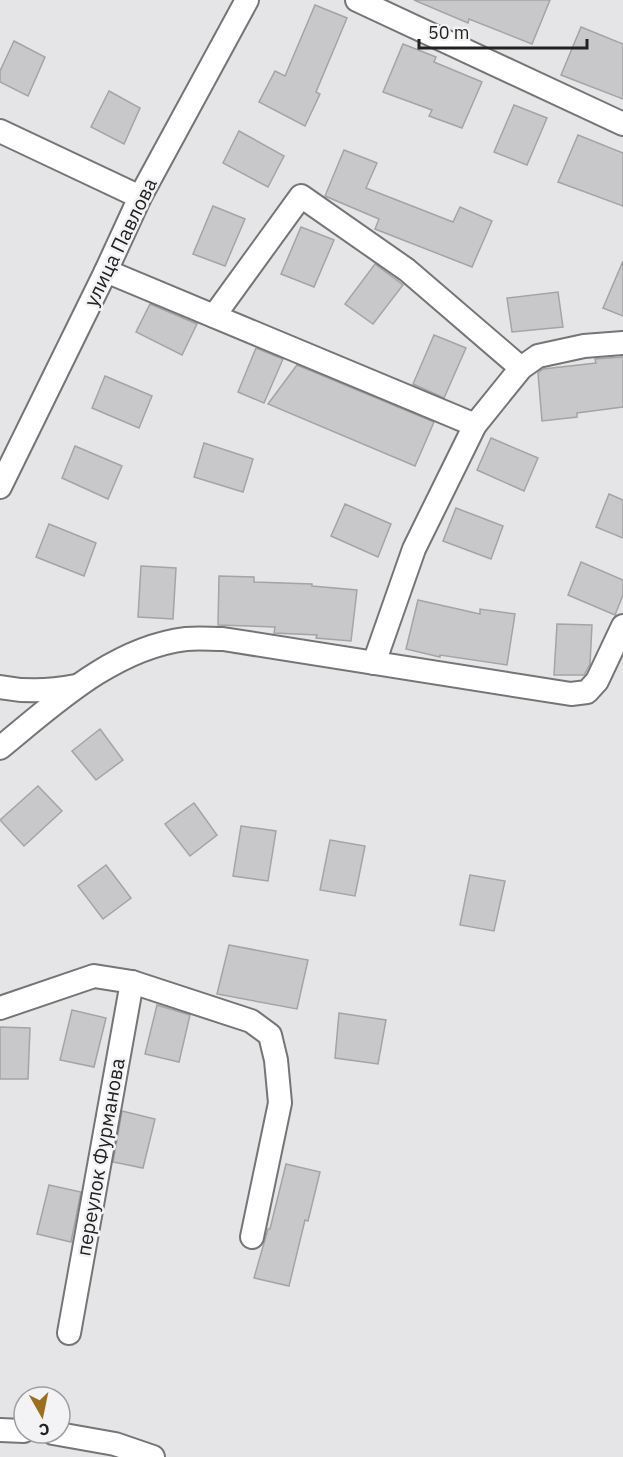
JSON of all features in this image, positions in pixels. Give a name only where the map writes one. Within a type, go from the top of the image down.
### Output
[{"type":"street","name":"улица Павлова","points":[[0,487],[140,197],[247,0]]},
{"type":"street","points":[[357,0],[623,124]]},
{"type":"street","points":[[0,131],[140,197]]},
{"type":"street","points":[[214,316],[301,196],[407,270],[521,368]]},
{"type":"street","points":[[106,271],[475,425]]},
{"type":"street","points":[[374,663],[414,549],[475,425],[521,368],[538,356],[584,346],[623,343]]},
{"type":"street","points":[[0,748],[78,686],[106,667],[153,647],[186,639],[224,639],[571,694],[587,692],[597,681],[623,626]]},
{"type":"street","points":[[0,687],[19,691],[78,686]]},
{"type":"street","points":[[0,1008],[94,976],[132,982],[251,1021],[270,1035],[276,1060],[280,1103],[252,1237]]},
{"type":"street","name":"переулок Фурманова","points":[[69,1333],[132,982]]},
{"type":"street","points":[[72,1436],[115,1444],[153,1457]]},
{"type":"building","points":[[414,0],[550,0],[532,44],[469,19],[468,23]]},
{"type":"building","points":[[315,5],[347,18],[316,92],[320,94],[305,126],[259,102],[275,71],[285,76]]},
{"type":"building","points":[[581,27],[623,44],[623,99],[561,75]]},
{"type":"building","points":[[14,41],[45,57],[28,96],[0,82],[0,71]]},
{"type":"building","points":[[403,44],[436,57],[434,62],[482,82],[462,128],[429,116],[432,110],[383,92]]},
{"type":"building","points":[[109,91],[140,108],[124,144],[91,127]]},
{"type":"building","points":[[514,105],[547,118],[527,165],[494,152]]},
{"type":"building","points":[[239,131],[284,156],[268,187],[223,163]]},
{"type":"building","points":[[578,135],[623,153],[623,206],[558,182]]},
{"type":"building","points":[[344,150],[377,163],[366,188],[453,222],[460,207],[492,221],[472,267],[375,229],[379,219],[325,196]]},
{"type":"building","points":[[213,206],[245,219],[225,266],[193,254]]},
{"type":"building","points":[[301,227],[334,240],[314,287],[281,274]]},
{"type":"building","points":[[623,261],[623,316],[603,308]]},
{"type":"building","points":[[375,264],[403,285],[373,324],[345,304]]},
{"type":"building","points":[[558,292],[563,327],[512,332],[507,298]]},
{"type":"building","points":[[150,304],[197,324],[182,355],[136,332]]},
{"type":"building","points":[[434,335],[466,348],[444,398],[413,384]]},
{"type":"building","points":[[256,348],[283,359],[264,403],[238,392]]},
{"type":"building","points":[[623,357],[623,407],[577,413],[577,417],[542,421],[538,373],[543,369],[596,363],[595,359]]},
{"type":"building","points":[[297,365],[434,422],[415,466],[268,404]]},
{"type":"building","points":[[105,376],[152,396],[139,428],[92,408]]},
{"type":"building","points":[[491,438],[538,458],[524,491],[477,470]]},
{"type":"building","points":[[204,443],[253,459],[243,492],[194,477]]},
{"type":"building","points":[[75,446],[122,466],[108,499],[62,478]]},
{"type":"building","points":[[609,494],[623,500],[623,538],[596,527]]},
{"type":"building","points":[[345,504],[391,524],[378,557],[331,536]]},
{"type":"building","points":[[456,508],[503,526],[491,559],[443,541]]},
{"type":"building","points":[[49,524],[96,543],[84,576],[36,557]]},
{"type":"building","points":[[581,562],[623,580],[623,595],[615,615],[568,595]]},
{"type":"building","points":[[141,566],[176,568],[173,619],[138,617]]},
{"type":"building","points":[[219,576],[254,577],[254,582],[312,584],[312,586],[357,590],[351,641],[316,638],[317,635],[274,633],[275,627],[218,625]]},
{"type":"building","points":[[418,600],[480,614],[480,609],[515,614],[507,665],[440,655],[440,657],[406,649]]},
{"type":"building","points":[[557,624],[592,625],[590,664],[584,675],[554,675]]},
{"type":"building","points":[[100,729],[123,760],[96,780],[72,751]]},
{"type":"building","points":[[38,786],[62,811],[24,846],[0,820]]},
{"type":"building","points":[[194,803],[217,835],[190,856],[165,824]]},
{"type":"building","points":[[241,826],[276,831],[268,881],[233,876]]},
{"type":"building","points":[[330,840],[365,846],[355,896],[320,890]]},
{"type":"building","points":[[106,865],[131,898],[103,919],[78,886]]},
{"type":"building","points":[[470,875],[505,881],[494,931],[460,925]]},
{"type":"building","points":[[229,945],[308,960],[297,1009],[217,994]]},
{"type":"building","points":[[157,1005],[190,1015],[179,1062],[145,1054]]},
{"type":"building","points":[[72,1010],[106,1018],[94,1067],[60,1060]]},
{"type":"building","points":[[339,1013],[386,1020],[378,1064],[335,1058]]},
{"type":"building","points":[[0,1027],[30,1028],[28,1079],[0,1079]]},
{"type":"building","points":[[122,1111],[155,1119],[143,1168],[113,1162]]},
{"type":"building","points":[[286,1164],[320,1172],[308,1221],[305,1220],[289,1286],[254,1278],[268,1229],[270,1229]]},
{"type":"building","points":[[49,1185],[81,1192],[71,1242],[37,1234]]}]
